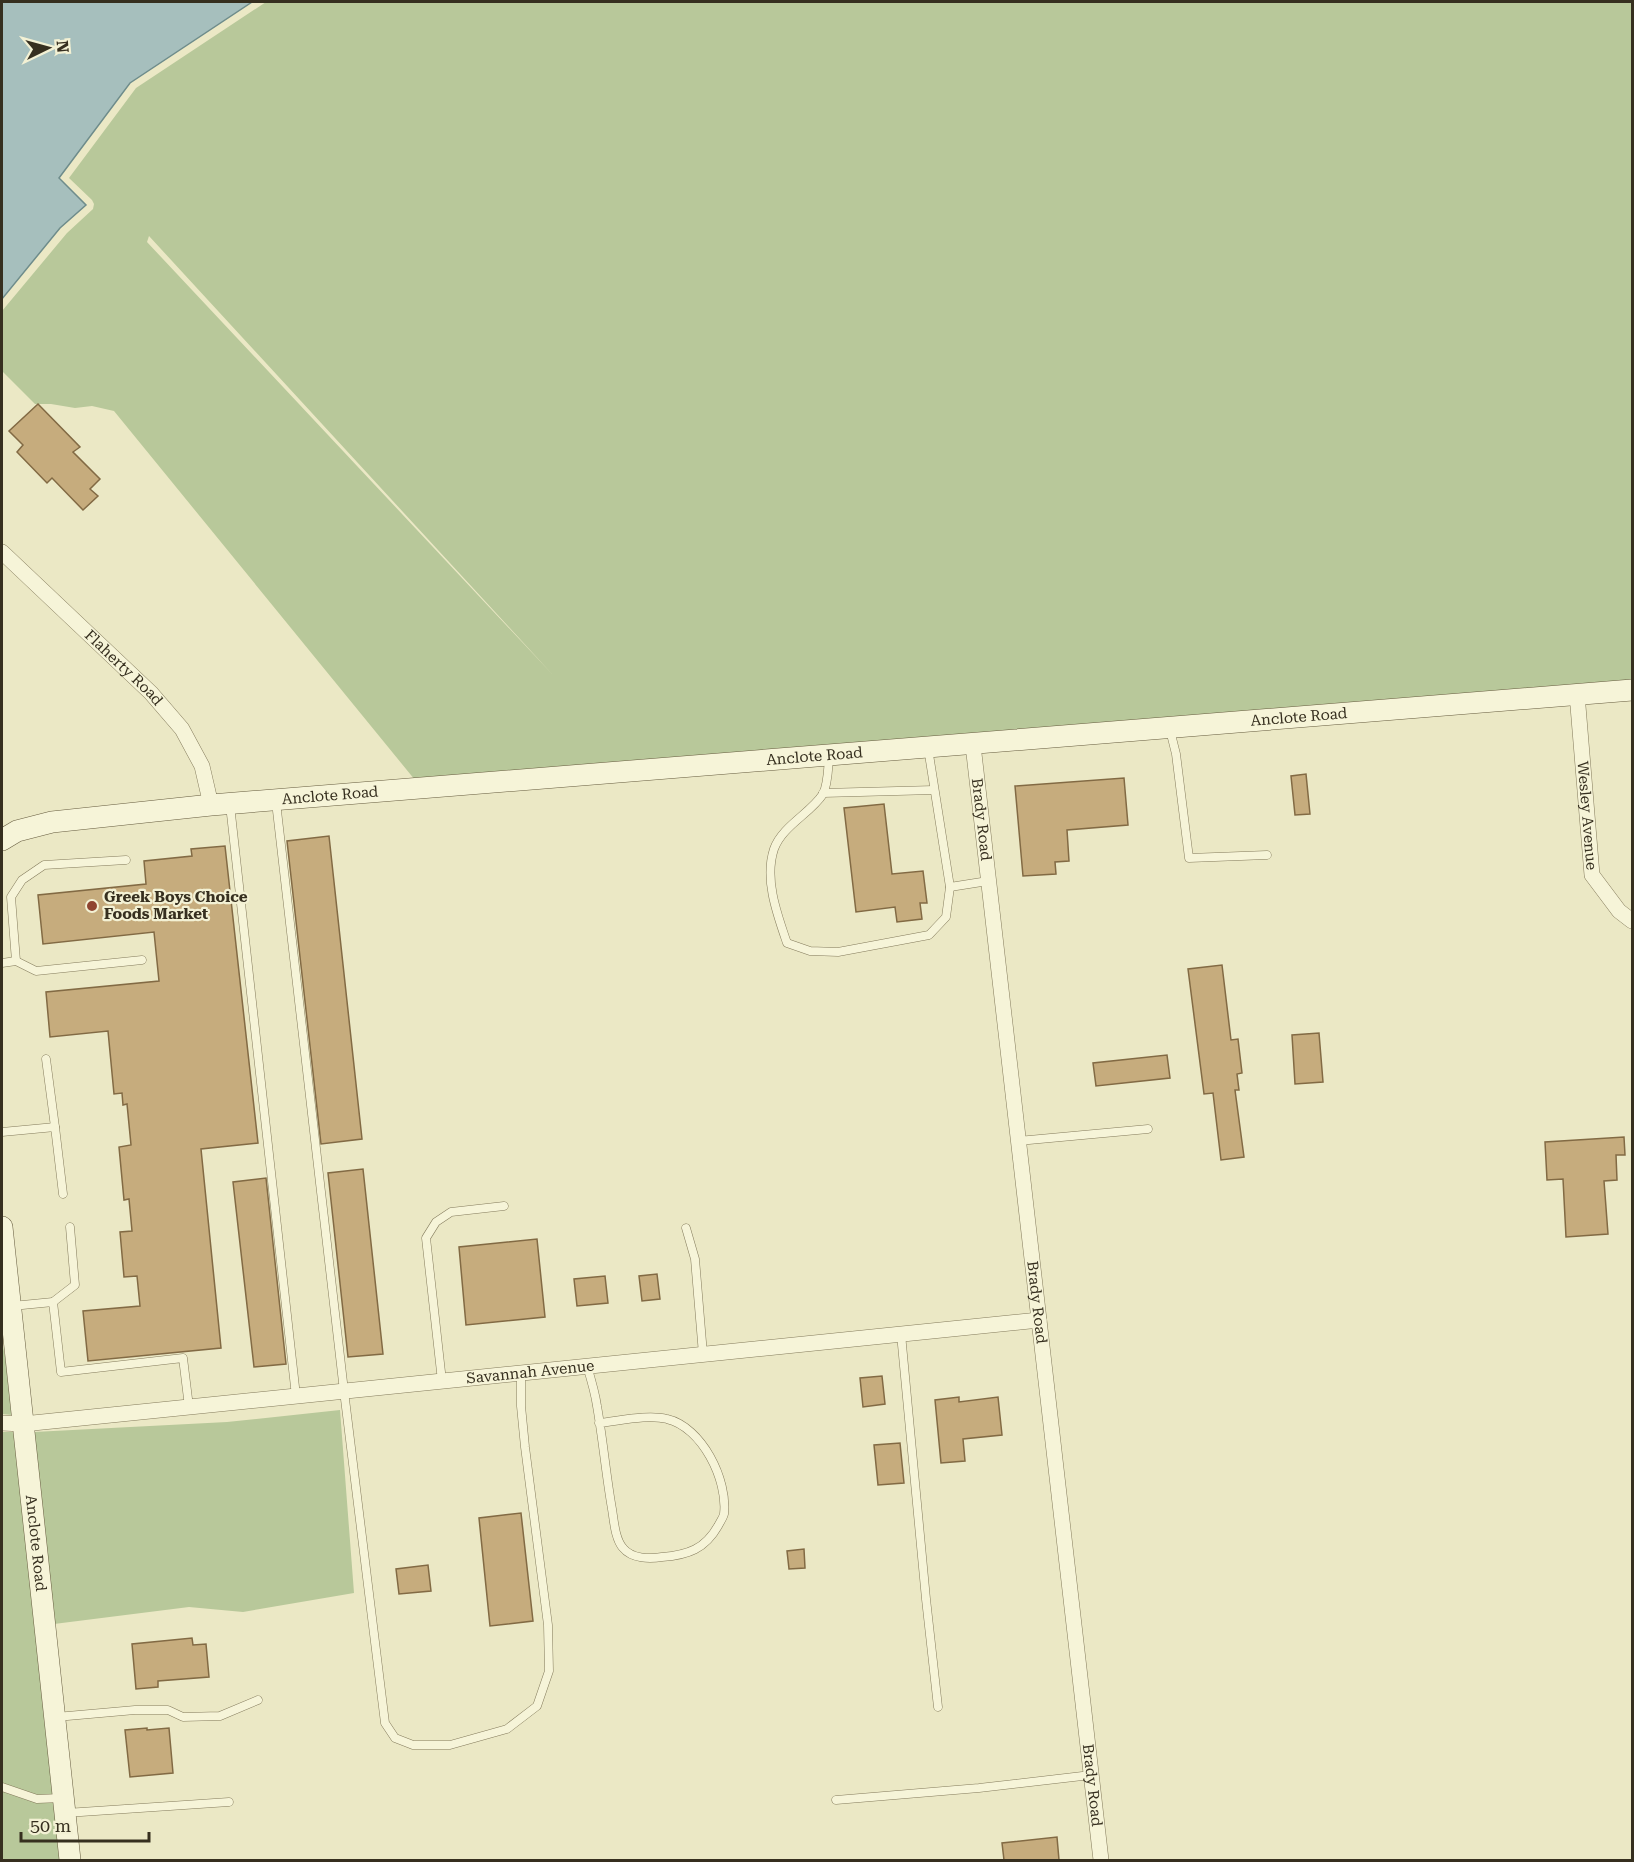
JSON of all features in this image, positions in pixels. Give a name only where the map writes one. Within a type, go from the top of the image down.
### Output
[{"type":"street","name":"Flaherty Road","points":[[2,552],[151,693],[182,729],[220,805]]},
{"type":"street","name":"Anclote Road","points":[[2,840],[17,831],[52,822],[220,805],[1632,690]]},
{"type":"street","name":"Wesley Avenue","points":[[1577,694],[1593,875],[1619,911],[1632,921]]},
{"type":"street","name":"Brady Road","points":[[973,745],[1101,1860]]},
{"type":"street","name":"Anclote Road","points":[[2,1227],[69,1860]]},
{"type":"street","name":"Savannah Avenue","points":[[2,1423],[23,1424],[1039,1320]]},
{"type":"lane","points":[[1169,728],[1176,754],[1189,858],[1267,855]]},
{"type":"lane","points":[[829,756],[827,780],[823,793],[789,827],[774,846],[770,868],[775,907],[787,943],[810,951],[838,952],[929,935],[946,917],[950,887],[928,748]]},
{"type":"lane","points":[[823,793],[934,790]]},
{"type":"lane","points":[[276,800],[385,1723],[395,1738],[413,1745],[450,1745],[507,1729],[537,1706],[549,1671],[548,1625],[525,1447],[521,1373]]},
{"type":"lane","points":[[220,805],[296,1396]]},
{"type":"lane","points":[[16,961],[11,897],[22,880],[44,865],[126,860]]},
{"type":"lane","points":[[950,887],[988,881]]},
{"type":"lane","points":[[2,963],[16,961],[36,971],[142,960]]},
{"type":"lane","points":[[46,1059],[63,1194]]},
{"type":"lane","points":[[2,1132],[55,1127]]},
{"type":"lane","points":[[1018,1141],[1148,1129]]},
{"type":"lane","points":[[442,1381],[426,1238],[436,1222],[451,1212],[504,1206]]},
{"type":"lane","points":[[10,1306],[53,1302],[75,1285],[70,1227]]},
{"type":"lane","points":[[686,1228],[695,1259],[704,1354]]},
{"type":"lane","points":[[53,1302],[61,1372],[183,1358],[189,1407]]},
{"type":"lane","points":[[901,1334],[938,1707]]},
{"type":"lane","points":[[587,1366],[597,1405],[599,1423],[604,1466],[615,1530],[623,1548],[632,1554],[648,1559],[673,1557],[693,1552],[709,1540],[724,1515],[723,1493],[710,1455],[698,1438],[669,1419],[656,1417],[599,1423]]},
{"type":"lane","points":[[55,1718],[135,1710],[168,1710],[183,1717],[220,1716],[258,1700]]},
{"type":"lane","points":[[836,1800],[979,1788],[1091,1775]]},
{"type":"lane","points":[[2,1787],[64,1805],[229,1802]]},
{"type":"green space","points":[[266,2],[1632,2],[1632,682],[415,780],[114,411],[92,406],[75,408],[35,404],[2,371],[2,311],[67,233],[93,209],[92,200],[69,178],[136,88]],"holes":[[[149,236],[553,675],[147,242]]]},
{"type":"green space","points":[[2,1341],[7,1367],[12,1415],[2,1414]]},
{"type":"green space","points":[[340,1410],[354,1593],[243,1612],[189,1607],[54,1624],[34,1432],[227,1422]]},
{"type":"green space","points":[[2,1432],[14,1432],[60,1860],[2,1860]]},
{"type":"water","points":[[2,2],[252,2],[130,83],[59,178],[86,205],[60,228],[2,299]]},
{"type":"building","points":[[38,404],[80,447],[73,452],[100,479],[90,489],[98,496],[83,510],[52,478],[47,483],[17,452],[23,445],[9,431]]},
{"type":"building","points":[[1306,774],[1310,814],[1295,815],[1291,776]]},
{"type":"building","points":[[1124,778],[1128,825],[1067,830],[1069,861],[1055,862],[1056,874],[1023,876],[1015,786]]},
{"type":"building","points":[[884,804],[892,874],[923,871],[927,903],[920,903],[922,919],[897,922],[895,907],[856,912],[844,808]]},
{"type":"building","points":[[329,836],[362,1139],[321,1144],[287,841]]},
{"type":"building","points":[[225,846],[258,1143],[201,1149],[221,1348],[88,1361],[83,1311],[140,1306],[137,1276],[124,1277],[120,1232],[132,1231],[129,1199],[124,1200],[119,1147],[131,1145],[127,1104],[123,1105],[122,1093],[114,1094],[108,1031],[50,1037],[46,992],[159,981],[154,932],[43,944],[38,895],[146,884],[144,861],[192,856],[191,849]]},
{"type":"building","points":[[1222,965],[1231,1040],[1238,1039],[1242,1073],[1237,1074],[1239,1090],[1235,1090],[1244,1157],[1221,1160],[1213,1093],[1204,1094],[1188,969]]},
{"type":"building","points":[[1319,1033],[1323,1082],[1295,1084],[1292,1035]]},
{"type":"building","points":[[1167,1055],[1170,1078],[1096,1086],[1093,1063]]},
{"type":"building","points":[[1624,1137],[1625,1155],[1616,1155],[1617,1180],[1604,1181],[1608,1234],[1566,1237],[1563,1179],[1547,1180],[1545,1142]]},
{"type":"building","points":[[363,1169],[383,1354],[348,1357],[328,1173]]},
{"type":"building","points":[[266,1178],[286,1364],[254,1367],[233,1182]]},
{"type":"building","points":[[537,1239],[545,1317],[466,1325],[459,1247]]},
{"type":"building","points":[[657,1274],[660,1299],[642,1301],[639,1276]]},
{"type":"building","points":[[605,1276],[608,1303],[577,1306],[574,1279]]},
{"type":"building","points":[[882,1376],[885,1404],[863,1407],[860,1378]]},
{"type":"building","points":[[959,1397],[959,1402],[998,1397],[1002,1435],[963,1439],[965,1461],[941,1463],[935,1400]]},
{"type":"building","points":[[900,1443],[904,1483],[878,1485],[874,1445]]},
{"type":"building","points":[[521,1513],[533,1621],[490,1626],[479,1518]]},
{"type":"building","points":[[804,1549],[805,1568],[789,1569],[787,1551]]},
{"type":"building","points":[[428,1565],[431,1591],[399,1594],[396,1569]]},
{"type":"building","points":[[192,1638],[193,1645],[206,1644],[209,1677],[158,1681],[158,1687],[136,1689],[132,1644]]},
{"type":"building","points":[[147,1728],[147,1730],[169,1728],[173,1773],[130,1777],[125,1730]]},
{"type":"building","points":[[1057,1837],[1059,1860],[1004,1860],[1002,1843]]},
{"type":"place","name":"Greek Boys Choice Foods Market","points":[[92,906]]}]
